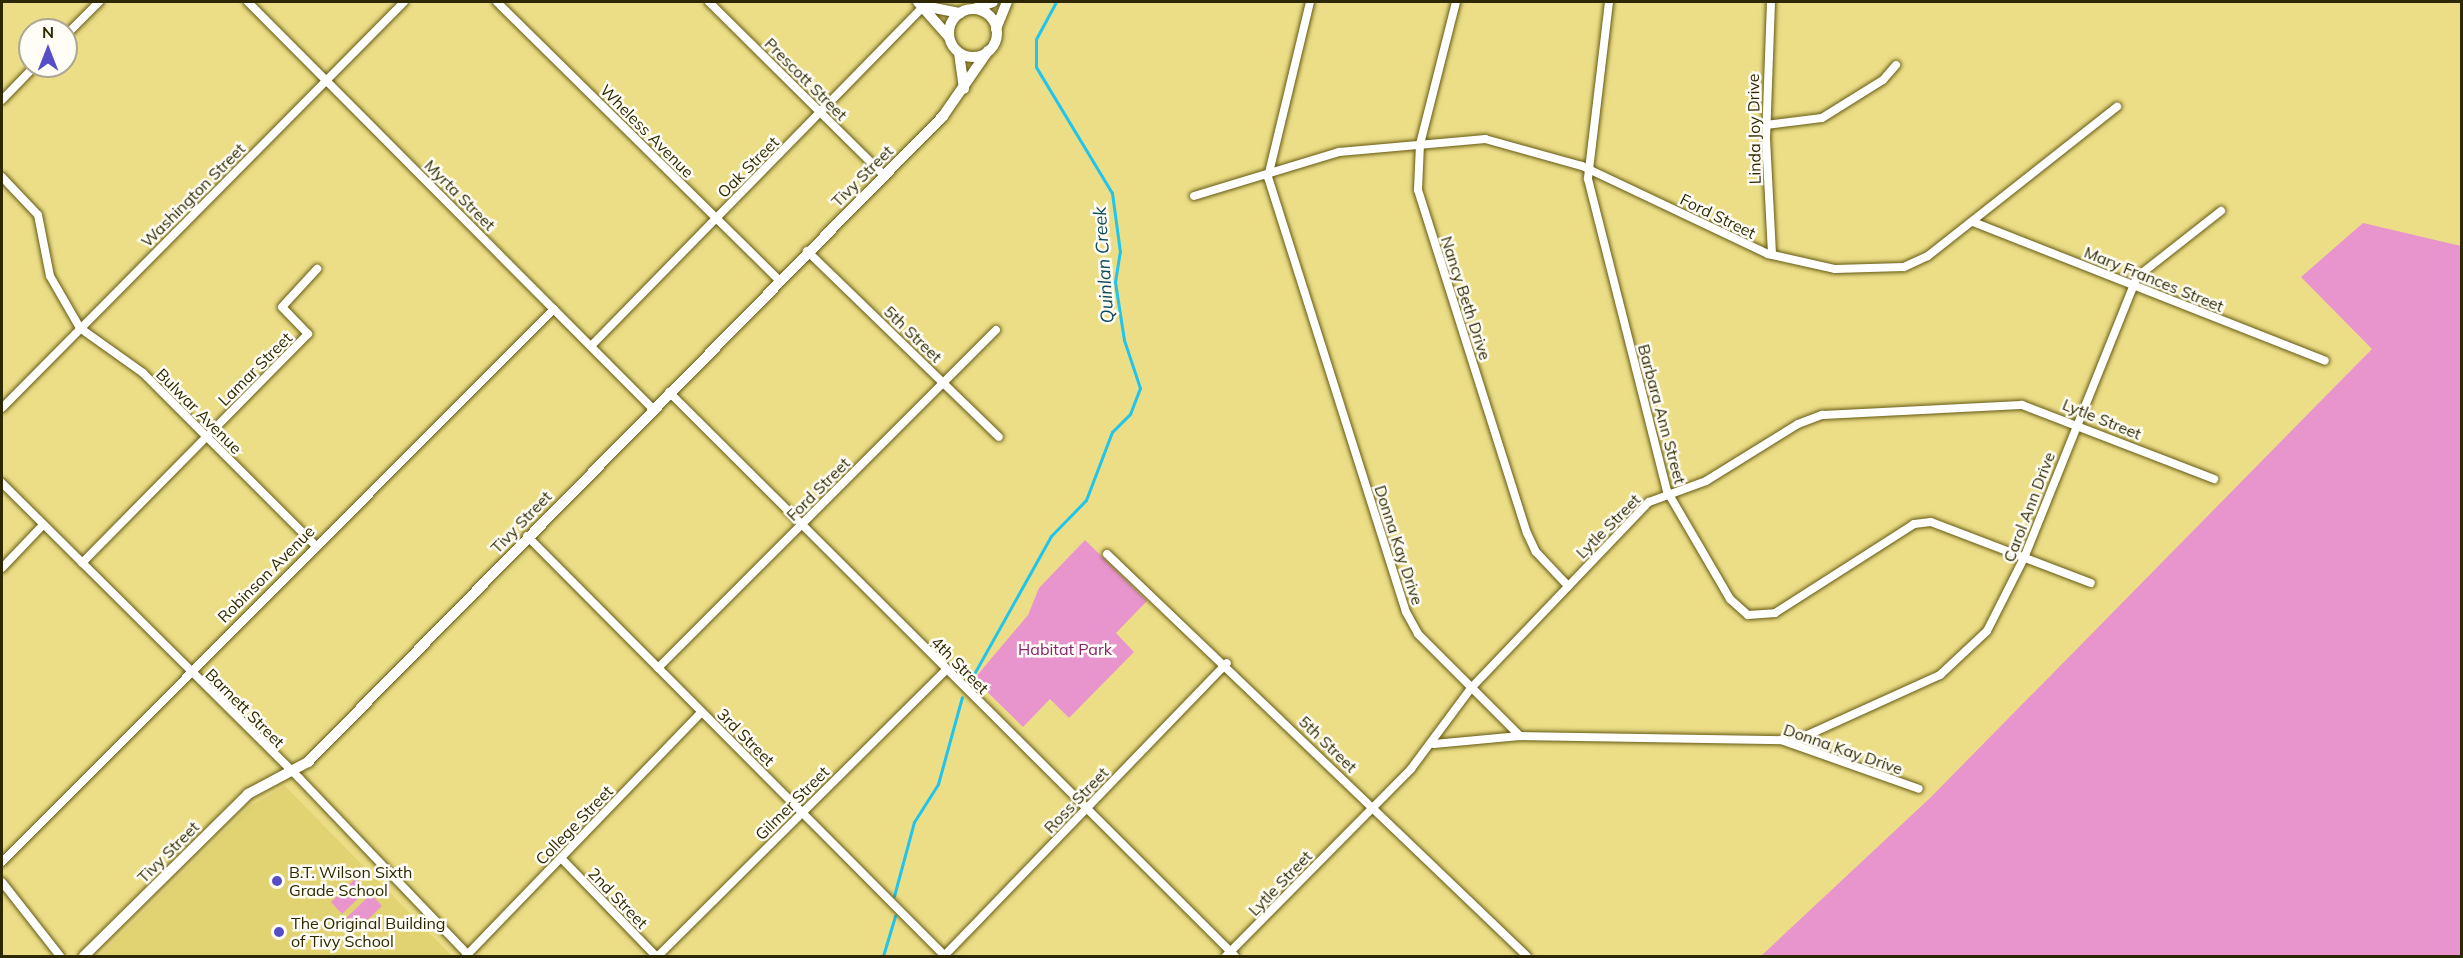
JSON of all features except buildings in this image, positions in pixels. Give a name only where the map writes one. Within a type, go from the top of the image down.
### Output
[{"type":"street","points":[[78,23],[99,2]]},
{"type":"street","name":"Myrta Street","points":[[248,2],[652,408]]},
{"type":"street","name":"Washington Street","points":[[2,408],[404,2]]},
{"type":"street","name":"Wheless Avenue","points":[[497,2],[779,280]]},
{"type":"street","name":"Prescott Street","points":[[709,2],[884,175]]},
{"type":"street","points":[[921,4],[960,13],[993,2]]},
{"type":"street","points":[[959,53],[974,57],[988,51],[1007,2]]},
{"type":"street","points":[[1268,174],[1310,2]]},
{"type":"street","name":"Nancy Beth Drive","points":[[1456,2],[1420,144],[1418,190],[1527,533],[1536,552],[1569,586]]},
{"type":"street","name":"Barbara Ann Street","points":[[1609,2],[1586,167],[1669,494],[1730,599],[1748,615],[1775,613],[1914,524],[1931,522],[2091,583]]},
{"type":"street","name":"Linda Joy Drive","points":[[1771,2],[1766,125],[1772,255]]},
{"type":"street","points":[[921,4],[949,37],[959,53],[964,90]]},
{"type":"street","name":"Oak Street","points":[[591,346],[821,112],[921,4]]},
{"type":"street","points":[[975,9],[990,17],[996,29]]},
{"type":"street","points":[[949,37],[960,13]]},
{"type":"street","name":"Tivy Street","points":[[85,956],[248,794],[308,762],[652,408],[884,175],[964,90],[988,51]]},
{"type":"street","points":[[1766,125],[1822,118],[1883,80],[1896,65]]},
{"type":"street","points":[[2,100],[23,78]]},
{"type":"street","name":"Ford Street","points":[[1194,196],[1339,152],[1420,144],[1498,140],[1586,167],[1772,255],[1835,269],[1904,267],[1916,264],[1973,222],[2117,107]]},
{"type":"street","name":"Donna Kay Drive","points":[[1268,174],[1406,612],[1418,634],[1520,736],[1790,743],[1919,789]]},
{"type":"street","name":"Bulwar Avenue","points":[[2,177],[38,215],[50,276],[80,328],[143,373],[314,544]]},
{"type":"street","name":"Carol Ann Drive","points":[[1790,743],[1940,675],[1987,631],[2024,558],[2076,422],[2133,285],[2148,266],[2221,211]]},
{"type":"street","name":"Mary Frances Street","points":[[1973,222],[2325,362]]},
{"type":"street","name":"5th Street","points":[[807,251],[999,437]]},
{"type":"street","name":"Lamar Street","points":[[82,563],[308,334],[282,307],[317,269]]},
{"type":"street","name":"Robinson Avenue","points":[[2,862],[314,544],[554,309]]},
{"type":"street","name":"Ford Street","points":[[658,668],[996,330]]},
{"type":"street","name":"4th Street","points":[[669,392],[800,526],[1231,955]]},
{"type":"street","name":"Lytle Street","points":[[1231,955],[1434,744],[1472,687],[1649,502],[1706,481],[1822,415],[2008,404],[2076,422],[2214,479]]},
{"type":"street","name":"Barnett Street","points":[[2,483],[291,772],[466,956]]},
{"type":"street","points":[[2,568],[43,525]]},
{"type":"street","name":"3rd Street","points":[[527,537],[945,956]]},
{"type":"street","name":"5th Street","points":[[1107,554],[1227,663],[1527,957]]},
{"type":"street","name":"Ross Street","points":[[945,956],[1227,663]]},
{"type":"street","name":"Gilmer Street","points":[[657,957],[946,670]]},
{"type":"street","name":"College Street","points":[[466,956],[702,712]]},
{"type":"street","points":[[1434,744],[1520,736]]},
{"type":"street","name":"2nd Street","points":[[561,858],[657,957]]},
{"type":"street","points":[[2,882],[60,957]]},
{"type":"shaded area","name":"B.T. Wilson Sixth Grade School","points":[[285,786],[452,956],[99,956],[250,806]]},
{"type":"green space","points":[[2363,223],[2461,246],[2461,956],[1761,956],[1930,798],[2372,349],[2301,277]]},
{"type":"green space","name":"Habitat Park","points":[[1085,540],[1147,601],[1116,633],[1134,652],[1069,718],[1050,699],[1023,727],[974,679],[1028,615],[1039,588]]},
{"type":"green space","points":[[356,878],[367,890],[342,914],[331,902]]},
{"type":"green space","points":[[371,894],[382,906],[357,930],[346,918]]},
{"type":"waterway","name":"Quinlan Creek","points":[[970,681],[1051,536],[1086,500],[1112,432],[1130,414],[1140,388],[1124,340],[1115,282],[1120,252],[1112,193],[1036,67],[1036,39],[1056,2]]},
{"type":"waterway","name":"Quinlan Creek","points":[[894,896],[914,822],[938,784],[962,697]]},
{"type":"waterway","name":"Quinlan Creek","points":[[883,956],[895,916]]},
{"type":"place","name":"B.T. Wilson Sixth Grade School","points":[[277,881]]},
{"type":"place","name":"The Original Building of Tivy School","points":[[279,932]]}]
